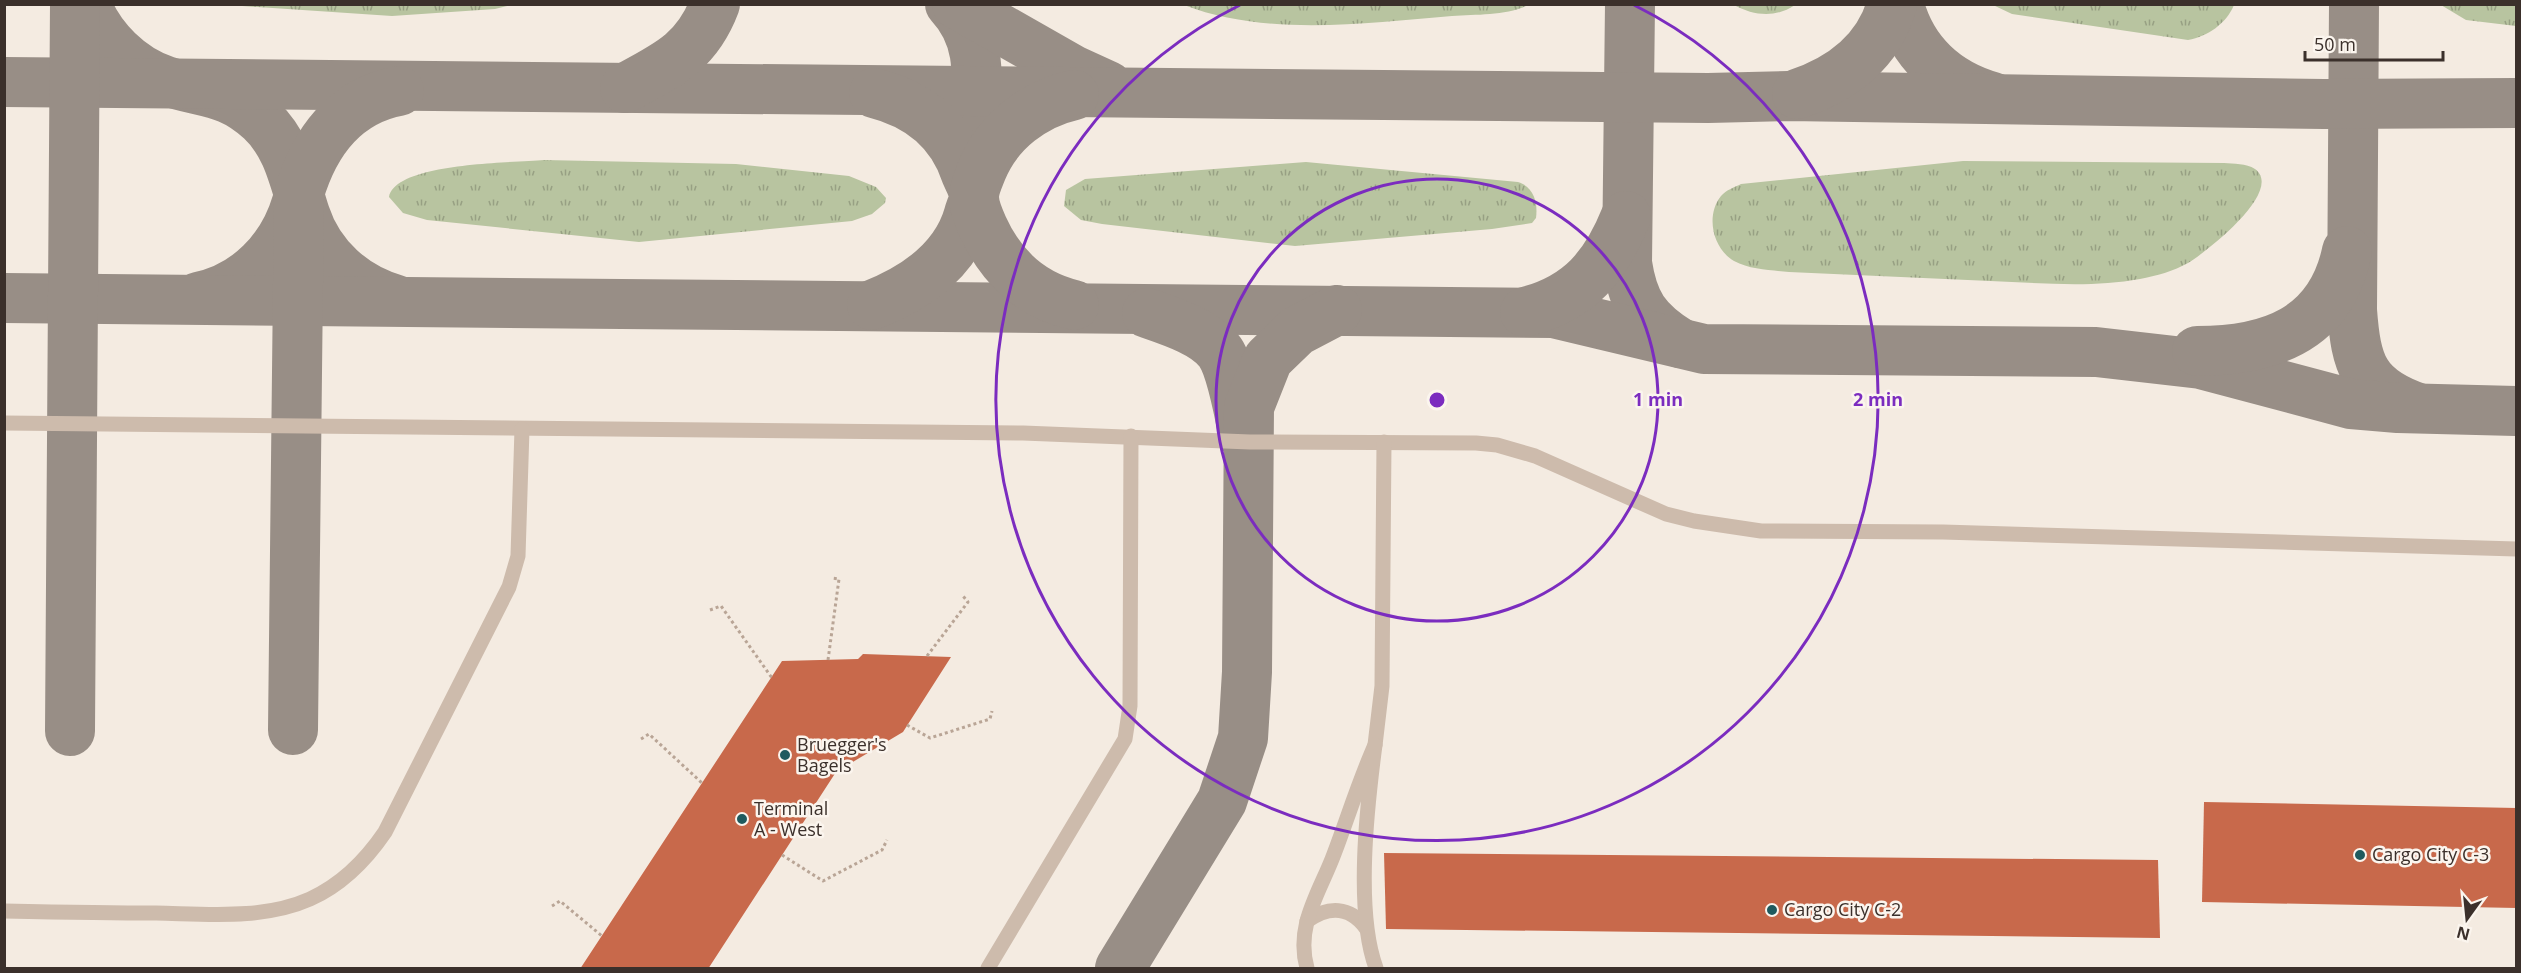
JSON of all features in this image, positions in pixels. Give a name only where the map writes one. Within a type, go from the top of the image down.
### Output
[{"type":"lane","points":[[4,423],[1131,436],[1250,442],[1497,445],[1535,456],[1666,514],[1694,521],[1761,531],[1942,532],[2517,549]]},
{"type":"lane","points":[[4,911],[216,914],[273,910],[311,898],[337,884],[350,872],[368,855],[385,832],[509,587],[518,556],[522,429]]},
{"type":"lane","points":[[988,969],[1125,739],[1130,706],[1131,436]]},
{"type":"lane","points":[[1376,969],[1366,928],[1367,813],[1382,686],[1384,442]]},
{"type":"lane","points":[[1307,969],[1303,947],[1307,921],[1375,745]]},
{"type":"lane","points":[[1307,921],[1322,911],[1336,910],[1353,914],[1366,928]]},
{"type":"path","points":[[828,660],[839,579],[831,578]]},
{"type":"path","points":[[927,656],[968,602],[963,596]]},
{"type":"path","points":[[710,610],[721,606],[772,678]]},
{"type":"path","points":[[907,725],[930,738],[990,719],[992,711]]},
{"type":"path","points":[[641,739],[649,734],[702,783]]},
{"type":"path","points":[[782,855],[822,880],[882,850],[887,840]]},
{"type":"path","points":[[552,906],[560,901],[602,936]]},
{"type":"green space","points":[[1528,4],[1519,9],[1491,14],[1316,25],[1249,21],[1216,15],[1184,5]]},
{"type":"green space","points":[[228,5],[511,5],[495,9],[392,16]]},
{"type":"green space","points":[[1734,5],[1795,5],[1780,12],[1765,14]]},
{"type":"green space","points":[[1993,5],[2234,5],[2231,12],[2215,28],[2202,36],[2188,40],[2012,14]]},
{"type":"green space","points":[[2441,5],[2516,5],[2516,26],[2466,20]]},
{"type":"green space","points":[[544,160],[736,164],[849,176],[876,187],[886,198],[885,203],[872,214],[852,221],[639,242],[427,220],[403,213],[389,197],[396,185],[412,177],[433,171],[457,166]]},
{"type":"green space","points":[[1963,161],[2240,164],[2255,169],[2261,179],[2260,192],[2251,206],[2225,235],[2197,257],[2165,273],[2122,282],[2046,284],[1768,270],[1734,261],[1721,249],[1716,240],[1713,213],[1716,204],[1723,194],[1741,184]]},
{"type":"green space","points":[[1306,162],[1518,182],[1528,188],[1534,196],[1536,218],[1532,223],[1492,229],[1295,246],[1102,224],[1081,220],[1064,206],[1066,190],[1085,179]]},
{"type":"building","name":"Terminal A - West","points":[[863,654],[951,657],[903,732],[836,772],[708,969],[580,969],[782,661],[858,659]]},
{"type":"building","name":"Cargo City C-3","points":[[2204,802],[2517,808],[2517,908],[2202,902]]},
{"type":"building","name":"Cargo City C-2","points":[[1384,853],[2158,860],[2160,938],[1386,929]]},
{"type":"taxiway","points":[[70,731],[75,4]]},
{"type":"taxiway","points":[[86,4],[108,41],[140,69],[166,81],[226,97],[261,120],[278,140],[284,152],[311,230],[319,244],[340,269],[353,279],[366,288],[397,300]]},
{"type":"taxiway","points":[[625,88],[668,64],[690,46],[708,20],[715,4]]},
{"type":"taxiway","points":[[950,4],[961,17],[973,45],[977,75],[975,123]]},
{"type":"taxiway","points":[[957,4],[1073,70],[1108,86]]},
{"type":"taxiway","points":[[1630,4],[1627,263],[1633,289],[1643,310],[1649,319],[1680,343]]},
{"type":"taxiway","points":[[1797,94],[1829,80],[1856,61],[1878,36],[1892,4]]},
{"type":"taxiway","points":[[1899,4],[1912,37],[1933,64],[1960,84],[1993,97]]},
{"type":"taxiway","points":[[2354,4],[2352,310],[2356,345],[2360,360],[2374,383],[2400,401],[2418,408]]},
{"type":"taxiway","points":[[4,82],[1708,98],[1789,96],[2324,104],[2516,103]]},
{"type":"taxiway","points":[[293,730],[299,194],[313,158],[334,127],[362,104],[399,91]]},
{"type":"taxiway","points":[[872,305],[918,281],[944,259],[963,231],[974,196],[960,159],[942,132],[919,112],[905,104],[874,93]]},
{"type":"taxiway","points":[[1074,95],[1059,99],[1032,112],[1008,132],[989,156],[977,183],[974,197],[983,227],[1008,267],[1044,294],[1074,305]]},
{"type":"taxiway","points":[[198,297],[232,285],[261,264],[283,236],[297,202]]},
{"type":"taxiway","points":[[1525,312],[1561,298],[1589,278],[1610,250],[1626,216]]},
{"type":"taxiway","points":[[2197,351],[2249,346],[2293,331],[2327,300],[2339,278],[2347,251]]},
{"type":"taxiway","points":[[4,298],[1553,313],[1704,349],[2096,352],[2201,364],[2351,404],[2398,408],[2516,411]]},
{"type":"taxiway","points":[[1120,968],[1222,801],[1243,738],[1247,672],[1249,407],[1268,359],[1297,331],[1337,310]]},
{"type":"taxiway","points":[[1147,313],[1196,333],[1220,352],[1231,380],[1244,437]]},
{"type":"place","name":"Bruegger's Bagels","points":[[785,755]]},
{"type":"place","name":"Terminal A - West","points":[[742,819]]},
{"type":"place","name":"Cargo City C-3","points":[[2360,855]]},
{"type":"place","name":"Cargo City C-2","points":[[1772,910]]}]
